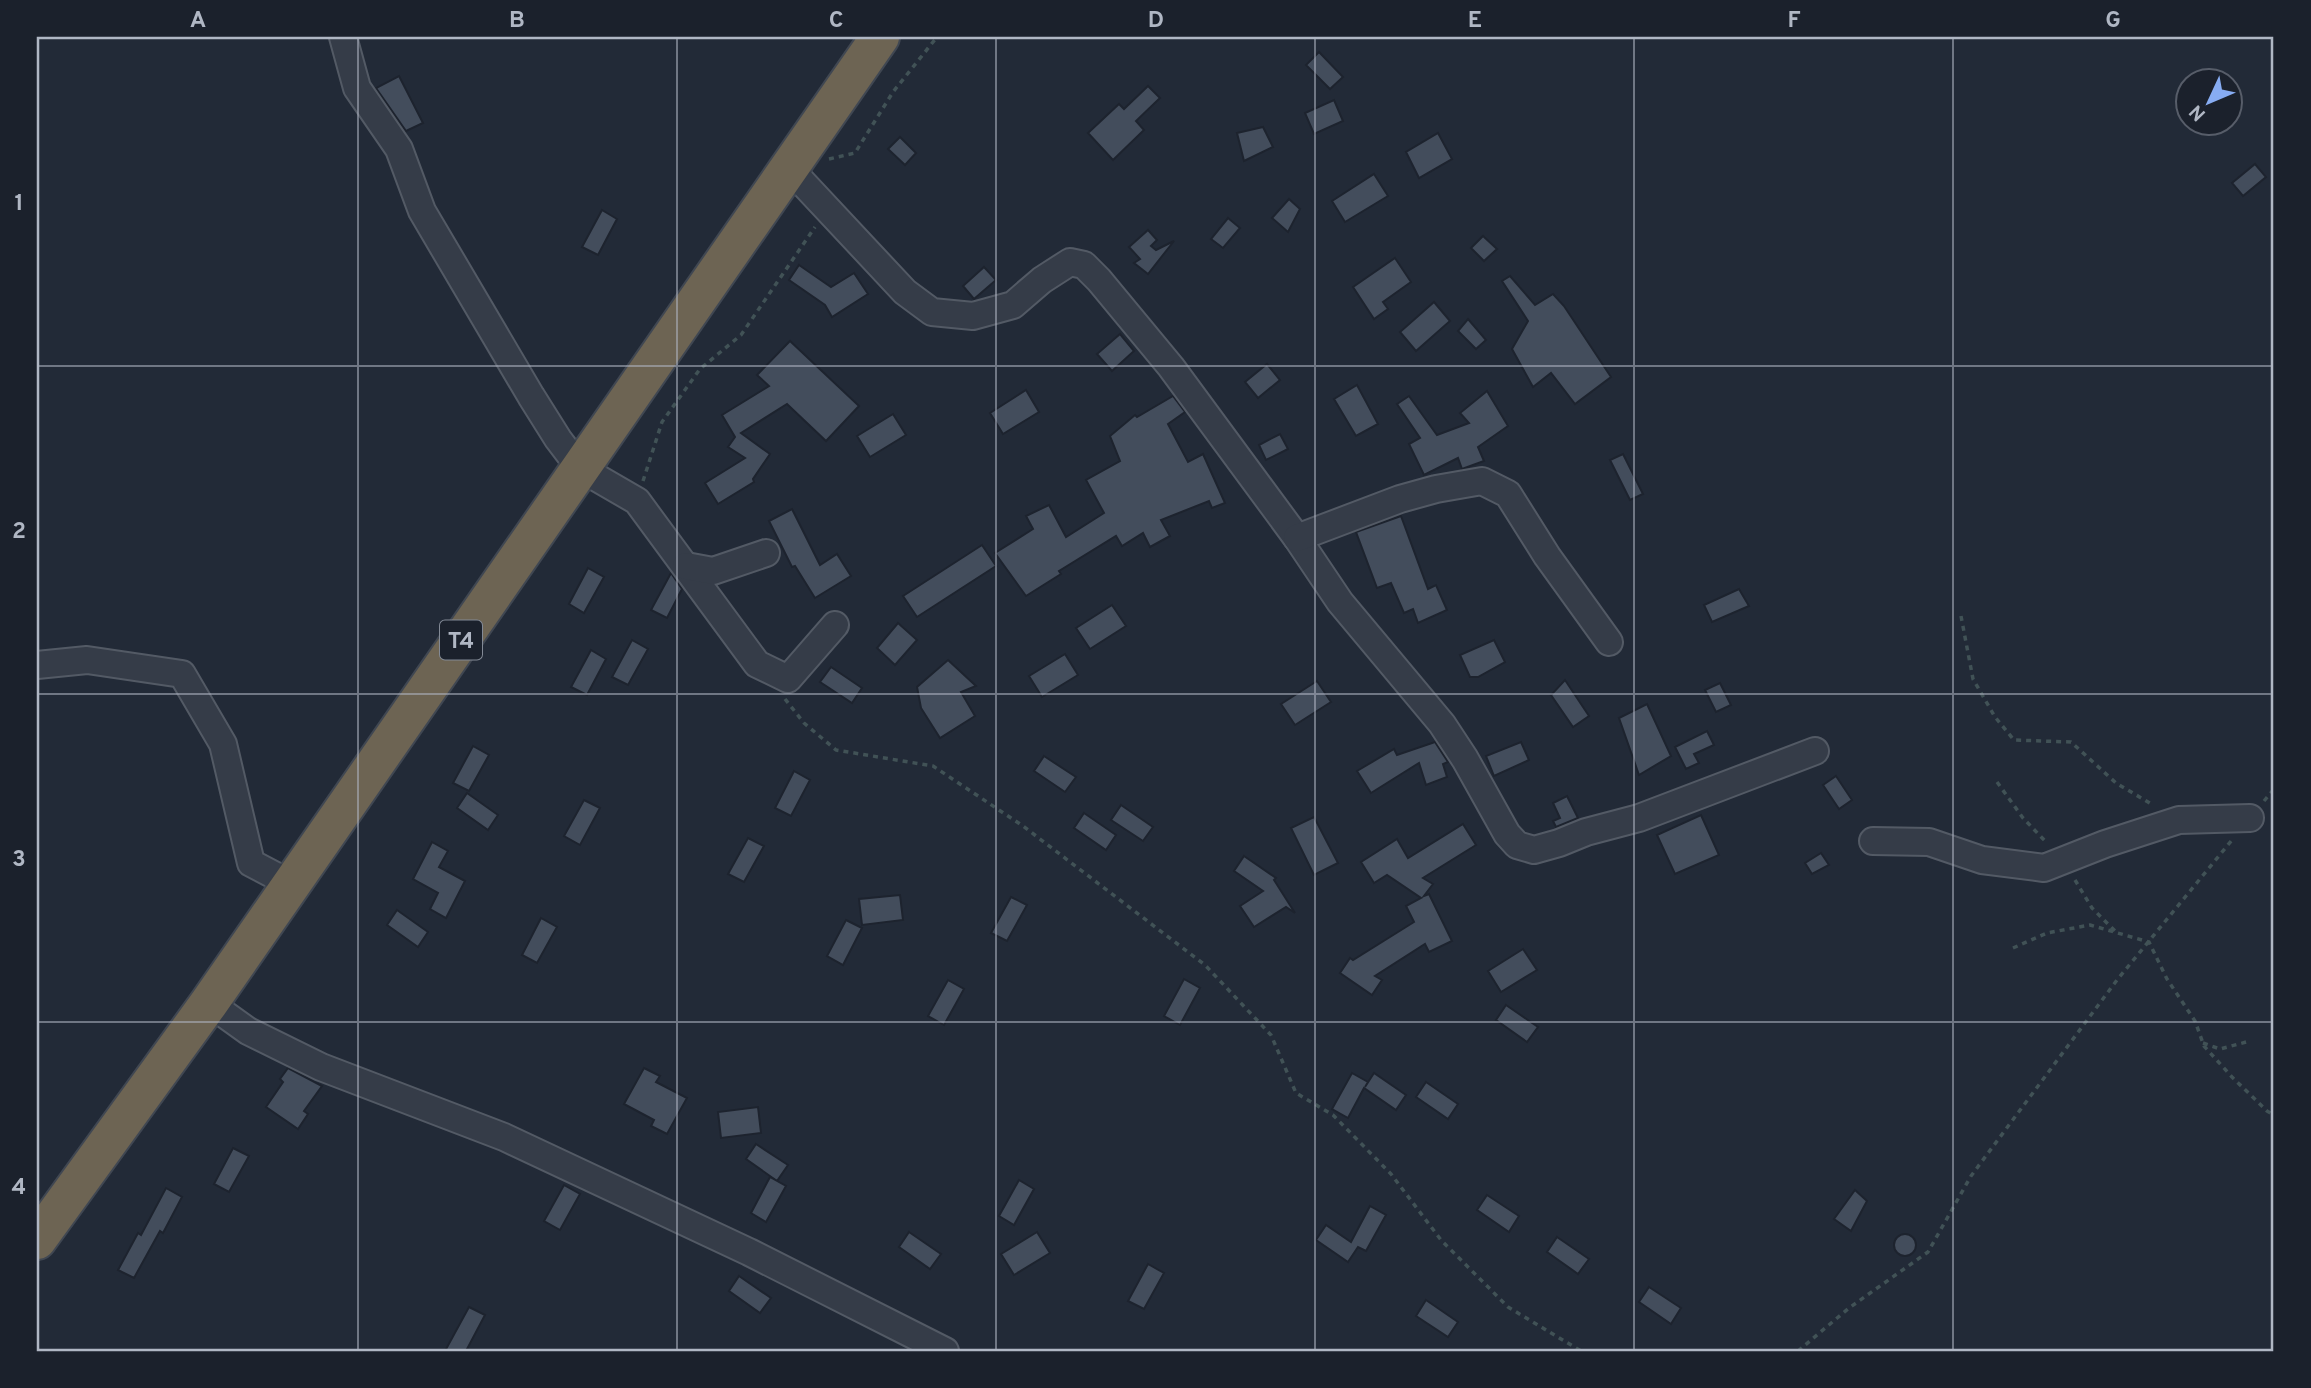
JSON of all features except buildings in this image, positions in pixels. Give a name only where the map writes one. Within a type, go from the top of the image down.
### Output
[{"type":"highway","name":"T4","points":[[37,1240],[209,1003],[880,37]]},
{"type":"street","points":[[342,37],[357,88],[399,149],[422,211],[531,396],[580,468],[637,501],[757,664],[789,679],[835,625]]},
{"type":"street","points":[[789,168],[905,292],[932,312],[973,316],[986,313],[1013,304],[1042,280],[1070,262],[1084,265],[1171,367],[1297,538],[1340,602],[1442,724],[1507,834],[1517,845],[1534,850],[1639,818],[1815,751]]},
{"type":"street","points":[[1297,538],[1400,499],[1482,481],[1508,494],[1547,556],[1609,642]]},
{"type":"street","points":[[686,566],[713,571],[766,554]]},
{"type":"street","points":[[37,665],[87,660],[182,674],[223,744],[251,863],[290,884]]},
{"type":"street","points":[[1873,841],[1929,842],[1982,860],[2044,868],[2105,844],[2179,820],[2250,818]]},
{"type":"street","points":[[209,1003],[248,1031],[321,1067],[504,1137],[749,1252],[945,1351]]},
{"type":"path","points":[[829,159],[855,153],[892,92],[936,37]]},
{"type":"path","points":[[637,501],[662,422],[700,369],[741,335],[828,208]]},
{"type":"path","points":[[1961,616],[1973,679],[1995,717],[2014,740],[2071,742],[2116,783],[2179,820]]},
{"type":"path","points":[[757,664],[804,723],[836,750],[933,766],[1023,827],[1205,965],[1270,1035],[1296,1093],[1333,1115],[1362,1144],[1391,1174],[1441,1240],[1508,1307],[1581,1351]]},
{"type":"path","points":[[1798,1351],[1849,1308],[1928,1252],[1971,1176],[2117,980],[2274,789]]},
{"type":"path","points":[[2013,948],[2047,933],[2090,925],[2148,942],[2167,979],[2195,1021],[2203,1043],[2232,1077],[2274,1115]]},
{"type":"path","points":[[2203,1043],[2220,1049],[2250,1041]]}]
